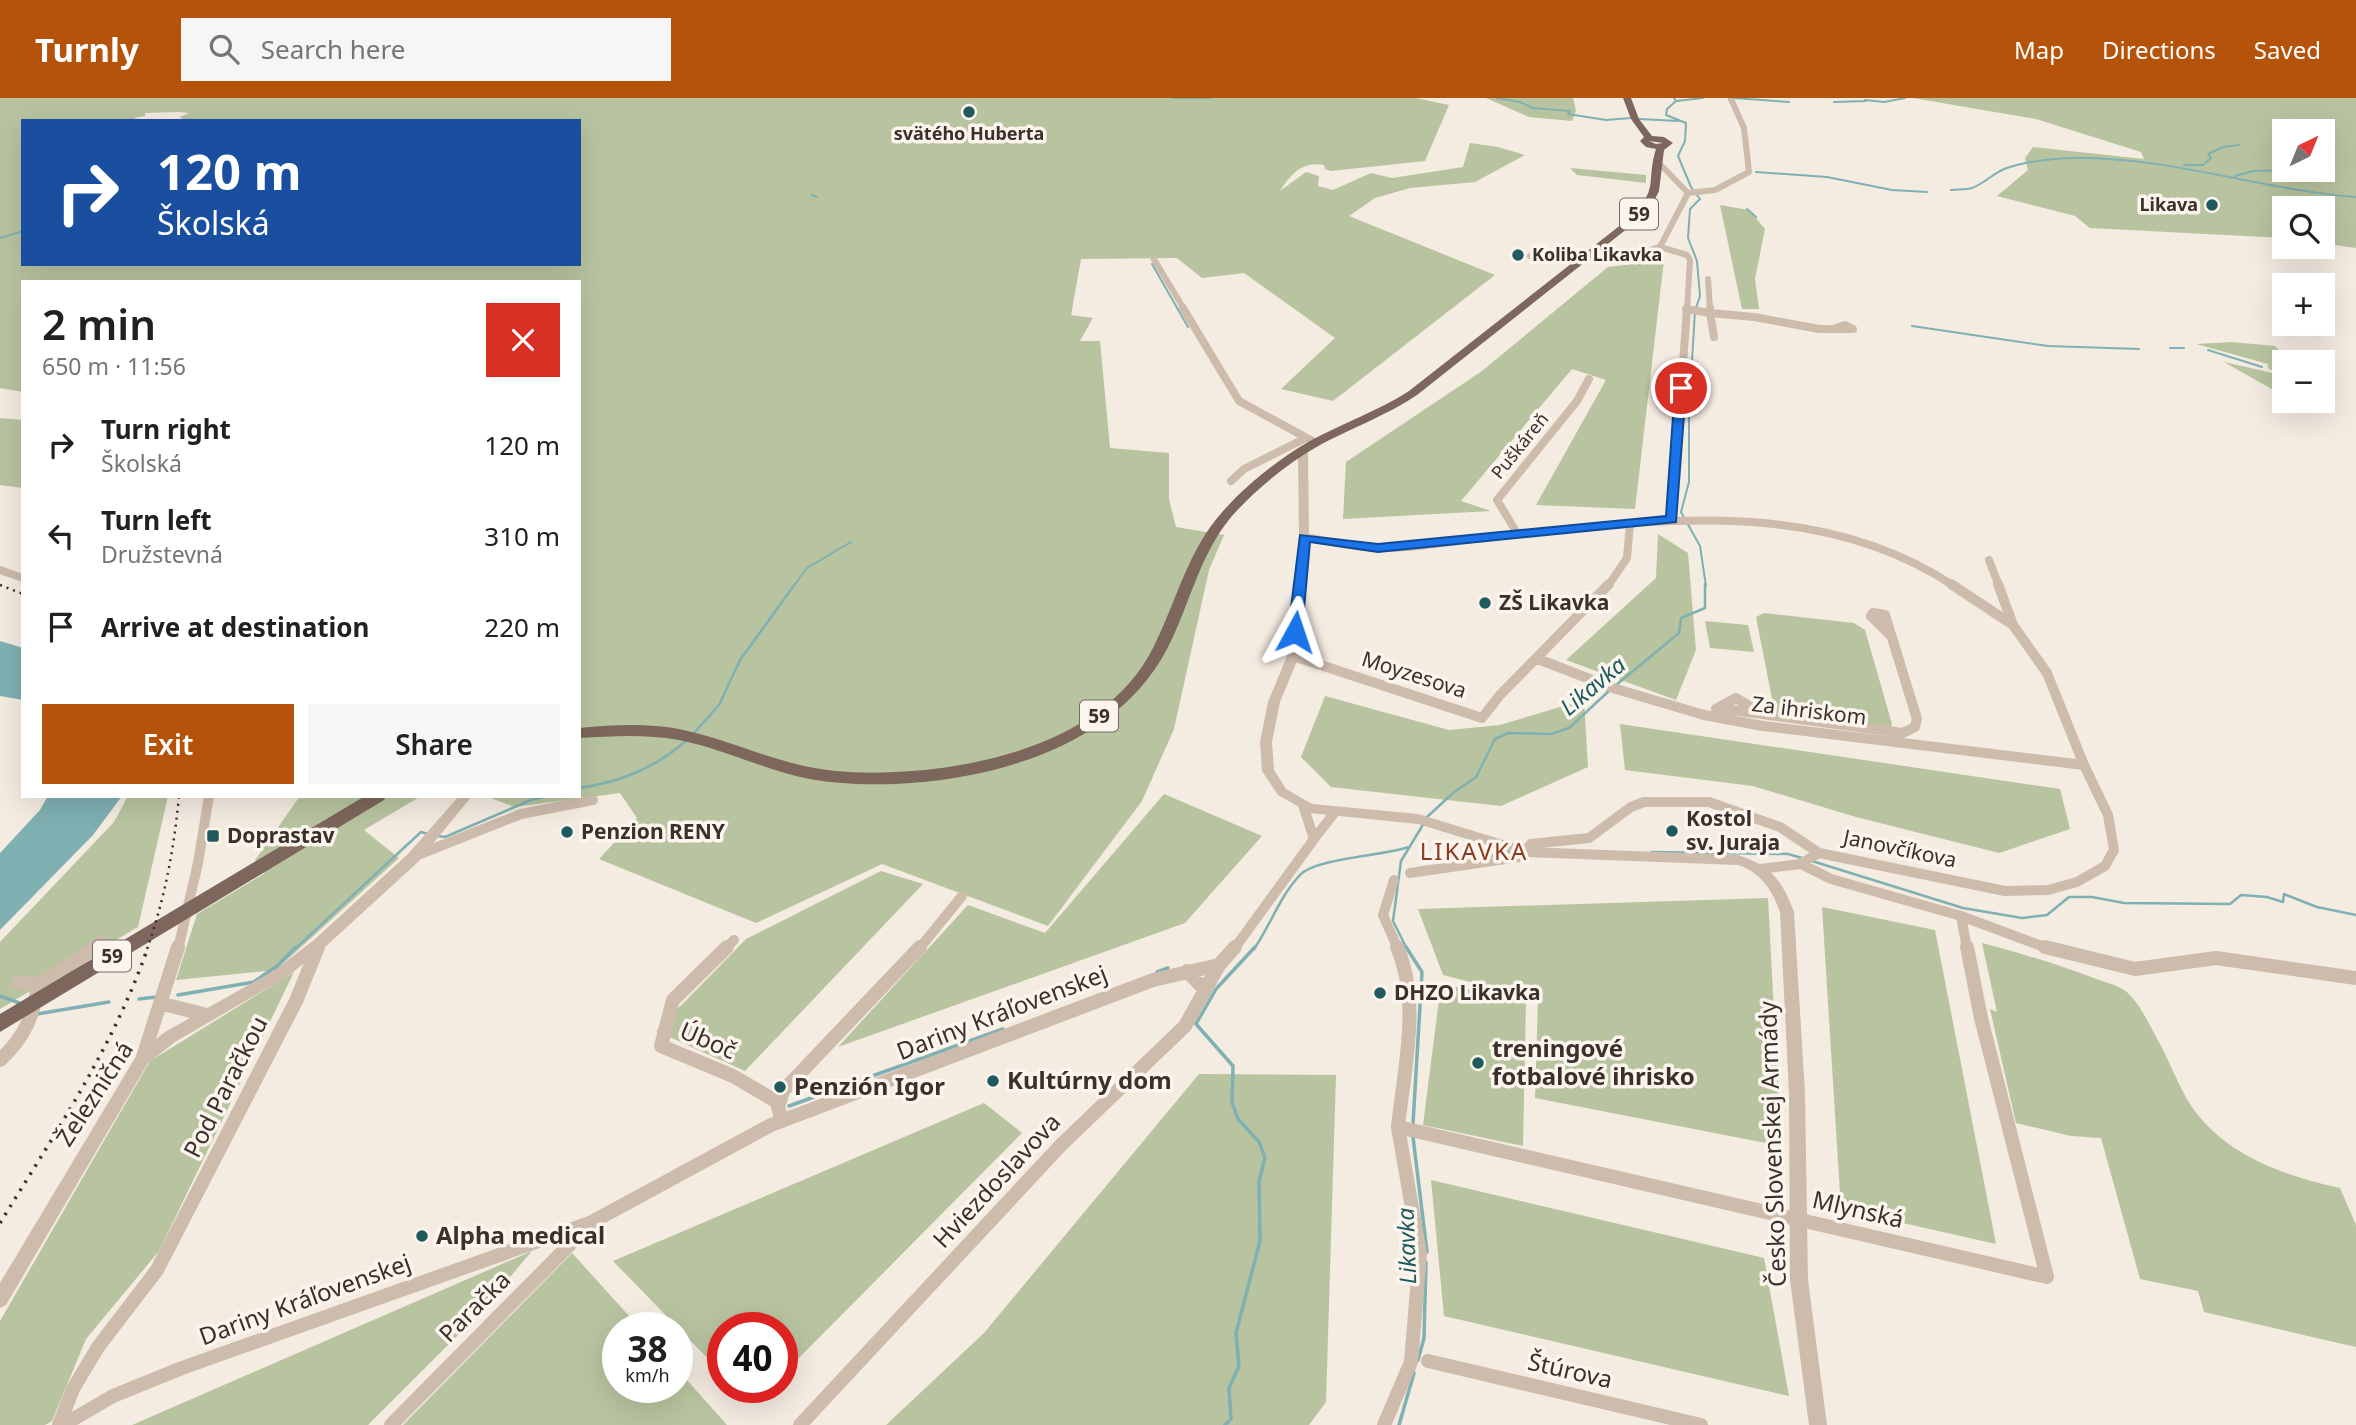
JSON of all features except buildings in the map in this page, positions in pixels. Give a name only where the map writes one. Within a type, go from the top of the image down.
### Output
[{"type":"main road","points":[[1627,98],[1630,109],[1657,147]]},
{"type":"main road","name":"59","points":[[581,733],[623,730],[680,734],[715,742],[797,770],[879,778],[933,776],[972,770],[1018,758],[1052,744],[1095,718],[1137,682],[1159,651],[1189,576],[1210,536],[1253,489],[1308,444],[1374,416],[1408,396],[1630,222],[1648,205],[1656,188],[1657,147]]},
{"type":"main road","name":"59","points":[[3,1023],[375,798]]},
{"type":"street","points":[[1660,247],[1694,193],[1715,190],[1749,172],[1744,128],[1731,99]]},
{"type":"street","points":[[1657,147],[1694,193]]},
{"type":"street","points":[[1530,256],[1581,261],[1639,254],[1660,247],[1687,255],[1690,260],[1672,519]]},
{"type":"street","points":[[1152,256],[1239,401],[1308,444]]},
{"type":"street","points":[[1708,279],[1714,337]]},
{"type":"street","points":[[1686,309],[1833,329]]},
{"type":"street","name":"Puškáreň","points":[[1517,533],[1497,500],[1577,401],[1589,379]]},
{"type":"street","points":[[1231,481],[1244,469],[1308,444]]},
{"type":"street","points":[[1308,444],[1304,537],[1293,656],[1274,702],[1266,755],[1268,771],[1273,781],[1288,796],[1303,805],[1314,839]]},
{"type":"street","points":[[1304,537],[1378,548],[1672,519],[1770,523],[1852,537],[1930,570],[2013,625]]},
{"type":"street","points":[[1538,659],[1617,576],[1627,558],[1630,523]]},
{"type":"street","points":[[1989,560],[2013,625],[2047,673],[2084,765]]},
{"type":"street","points":[[0,570],[21,577]]},
{"type":"street","points":[[1704,715],[1736,698],[1764,714],[1903,733],[1914,727],[1917,719],[1892,637]]},
{"type":"street","name":"Moyzesova","points":[[1293,656],[1482,718],[1500,695],[1538,659]]},
{"type":"street","name":"Za ihriskom","points":[[1538,659],[1613,688],[1704,715],[1776,727],[2084,765]]},
{"type":"street","name":"Janovčíkova","points":[[1303,805],[1418,819],[1527,852],[1738,860],[1761,869],[1782,864],[1801,864],[1811,861],[1819,853],[1979,887],[2005,891],[2048,890],[2077,882],[2110,861],[2114,850],[2108,815],[2084,765]]},
{"type":"street","points":[[143,1058],[163,1004],[202,850],[209,798]]},
{"type":"street","name":"Pod Paračkou","points":[[61,1425],[73,1389],[98,1347],[157,1270],[296,1001],[319,944],[413,858],[464,798]]},
{"type":"street","points":[[413,858],[473,831],[521,814],[593,800]]},
{"type":"street","points":[[1410,873],[1519,857],[1527,852],[1531,844],[1589,838],[1631,807],[1644,802],[1709,802],[1780,827],[1819,853]]},
{"type":"street","points":[[1219,965],[1244,938],[1335,811]]},
{"type":"street","points":[[1801,864],[1831,879],[1961,916],[2057,952],[2135,969],[2216,958],[2356,978]]},
{"type":"street","name":"Česko Slovenskej Armády","points":[[1761,869],[1775,882],[1787,912],[1797,1094],[1799,1280],[1818,1425]]},
{"type":"street","points":[[1384,1425],[1411,1362],[1420,1254],[1408,1129],[1411,998],[1403,961],[1383,915],[1394,880]]},
{"type":"street","points":[[782,1121],[779,1103],[783,1091],[930,937],[962,896]]},
{"type":"street","name":"Mlynská","points":[[1408,1129],[2047,1277],[1981,1018],[1961,916]]},
{"type":"street","points":[[0,1060],[30,1026],[38,986],[94,950],[101,940]]},
{"type":"street","name":"Úboč","points":[[734,940],[673,1000],[661,1046],[733,1076],[779,1103]]},
{"type":"street","name":"Železničná","points":[[0,1299],[143,1058],[170,1037],[280,974],[319,944]]},
{"type":"street","name":"Dariny Kráľovenskej","points":[[61,1425],[113,1396],[182,1368],[592,1222],[622,1208],[723,1148],[782,1121],[1153,980],[1219,965]]},
{"type":"street","name":"Hviezdoslavova","points":[[800,1425],[1061,1145],[1185,1026],[1219,965]]},
{"type":"street","points":[[1187,971],[1205,990]]},
{"type":"street","points":[[18,983],[33,983],[38,986]]},
{"type":"street","points":[[163,1004],[207,1015]]},
{"type":"street","name":"Paračka","points":[[391,1425],[592,1222]]},
{"type":"street","name":"Štúrova","points":[[1428,1361],[1701,1425]]},
{"type":"green space","points":[[0,98],[1416,98],[1449,105],[1425,161],[1331,171],[1325,169],[1324,165],[1309,165],[1293,174],[1280,191],[1306,172],[1319,176],[1318,186],[1333,190],[1371,173],[1392,178],[1463,167],[1470,143],[1525,155],[1475,182],[1410,188],[1375,198],[1349,216],[1495,275],[1333,401],[1281,389],[1335,338],[1244,273],[1202,278],[1177,258],[1081,259],[1071,315],[1093,318],[1080,341],[1100,341],[1110,448],[1169,453],[1169,499],[1176,527],[1224,535],[1209,570],[1174,729],[1142,801],[1048,926],[882,864],[756,923],[599,859],[637,818],[620,793],[515,807],[490,798],[581,798],[581,280],[21,280],[21,392],[0,388]]},
{"type":"green space","points":[[1486,98],[1573,98],[1576,111],[1572,121],[1529,117]]},
{"type":"green space","points":[[1913,98],[2356,98],[2356,248],[2335,245],[2335,196],[2272,196],[2272,237],[2090,228],[2075,216],[1997,196],[2028,170],[2025,158],[2033,147],[2144,159],[2141,152],[2036,119]]},
{"type":"green space","points":[[1570,168],[1646,175],[1646,183],[1577,175]]},
{"type":"green space","points":[[1720,205],[1749,210],[1765,229],[1755,279],[1759,309],[1742,309]]},
{"type":"green space","points":[[1664,260],[1635,509],[1536,505],[1606,380],[1572,369],[1461,501],[1491,511],[1343,519],[1346,462],[1482,371],[1608,267]]},
{"type":"green space","points":[[2232,342],[2275,346],[2279,350],[2272,350],[2272,371],[2268,364],[2196,344]]},
{"type":"green space","points":[[2224,362],[2272,373],[2272,389]]},
{"type":"green space","points":[[0,418],[21,420],[21,488],[0,485]]},
{"type":"green space","points":[[1658,534],[1688,553],[1696,650],[1676,700],[1566,660],[1656,578]]},
{"type":"green space","points":[[1764,613],[1854,623],[1865,630],[1892,724],[1890,728],[1779,714],[1774,709],[1756,617]]},
{"type":"green space","points":[[1705,621],[1748,625],[1754,652],[1710,648]]},
{"type":"green space","points":[[1325,696],[1449,730],[1500,725],[1584,700],[1588,767],[1501,806],[1331,787],[1301,757]]},
{"type":"green space","points":[[1620,724],[2060,789],[2070,829],[1999,853],[1856,817],[1753,786],[1625,770]]},
{"type":"green space","points":[[1164,794],[1262,836],[1185,923],[838,1047],[968,905],[1045,933]]},
{"type":"green space","points":[[127,798],[168,798],[138,927],[0,1009],[0,942],[114,822]]},
{"type":"green space","points":[[299,798],[418,798],[364,830],[399,858],[276,970],[176,980],[197,914],[265,873],[255,860]]},
{"type":"green space","points":[[881,871],[923,884],[745,1071],[656,1031],[746,939]]},
{"type":"green space","points":[[1768,898],[1781,1146],[1535,1098],[1538,999],[1443,975],[1418,909]]},
{"type":"green space","points":[[1822,907],[1935,930],[1996,1244],[1841,1209]]},
{"type":"green space","points":[[1982,943],[2052,963],[2124,990],[2144,1014],[2190,1104],[2220,1137],[2237,1150],[2277,1170],[2340,1188],[2356,1225],[2356,1347],[2204,1312],[2198,1291],[2140,1279],[2101,1138],[2071,1136],[2016,1123],[1990,1009],[1997,1012]]},
{"type":"green space","points":[[294,972],[159,1251],[86,1339],[52,1421],[45,1425],[0,1425],[0,1321],[150,1061]]},
{"type":"green space","name":"treningové fotbalové ihrisko","points":[[1441,984],[1526,1000],[1523,1146],[1423,1125]]},
{"type":"green space","points":[[1199,1074],[1336,1075],[1326,1402],[1309,1425],[886,1425],[984,1333]]},
{"type":"green space","points":[[984,1103],[1022,1133],[798,1359],[798,1312],[707,1312],[707,1358],[693,1343],[693,1312],[663,1312],[613,1261]]},
{"type":"green space","points":[[1431,1180],[1764,1258],[1789,1396],[1444,1316]]},
{"type":"green space","points":[[532,1251],[478,1315],[368,1425],[132,1425]]},
{"type":"green space","points":[[572,1253],[625,1312],[602,1312],[602,1403],[693,1403],[693,1387],[727,1425],[403,1425]]},
{"type":"water","points":[[0,641],[21,647],[21,700],[0,696]]},
{"type":"water","points":[[47,798],[121,798],[93,835],[0,930],[0,853],[40,810]]},
{"type":"waterway","points":[[1173,98],[1210,98]]},
{"type":"waterway","points":[[1497,98],[1520,102],[1533,108],[1570,111],[1568,114],[1606,120],[1631,118]]},
{"type":"waterway","points":[[1676,101],[1703,98]]},
{"type":"waterway","points":[[1733,98],[1789,102]]},
{"type":"waterway","points":[[1865,100],[1884,102],[1905,98]]},
{"type":"waterway","name":"Likavka","points":[[1676,101],[1667,109],[1666,115],[1686,123],[1685,141],[1678,156],[1691,187],[1700,199],[1690,209],[1688,238],[1697,261],[1700,296],[1695,311],[1689,411],[1689,482],[1681,512],[1700,546],[1706,586]]},
{"type":"waterway","points":[[1834,102],[1866,101]]},
{"type":"waterway","points":[[1639,119],[1678,121]]},
{"type":"waterway","points":[[2184,165],[2203,165],[2211,158],[2208,154],[2223,147],[2239,145]]},
{"type":"waterway","points":[[1951,190],[1972,188],[2004,169],[2021,164],[2072,158],[2144,162],[2285,188],[2356,197]]},
{"type":"waterway","points":[[2235,176],[2253,171],[2272,170]]},
{"type":"waterway","points":[[1756,172],[1827,177],[1892,190],[1927,192]]},
{"type":"waterway","points":[[812,195],[817,197]]},
{"type":"waterway","points":[[1747,209],[1756,217]]},
{"type":"waterway","points":[[0,238],[21,232]]},
{"type":"waterway","points":[[1152,264],[1188,327]]},
{"type":"waterway","points":[[1912,326],[2048,346],[2139,349]]},
{"type":"waterway","points":[[2170,348],[2184,348]]},
{"type":"waterway","points":[[2208,350],[2262,367]]},
{"type":"waterway","points":[[794,586],[807,568],[851,542]]},
{"type":"waterway","points":[[694,733],[719,705],[740,660],[795,584]]},
{"type":"waterway","name":"Likavka","points":[[1615,686],[1679,633],[1681,618],[1705,608],[1705,584]]},
{"type":"waterway","name":"Likavka","points":[[1427,817],[1453,793],[1476,777],[1495,739],[1508,733],[1551,734],[1569,728],[1610,690]]},
{"type":"waterway","points":[[581,788],[609,782],[637,772],[663,758],[687,740]]},
{"type":"waterway","points":[[438,836],[445,837],[540,798]]},
{"type":"waterway","name":"Likavka","points":[[1406,947],[1393,921],[1401,861],[1424,823]]},
{"type":"waterway","points":[[295,949],[421,832],[428,834]]},
{"type":"waterway","points":[[1254,949],[1287,892],[1308,869],[1334,861],[1409,847]]},
{"type":"waterway","points":[[1475,858],[1513,851]]},
{"type":"waterway","points":[[1652,852],[1788,854],[1802,858]]},
{"type":"waterway","points":[[1812,861],[1963,908],[2022,918],[2047,915],[2069,897],[2092,897],[2124,903],[2230,904],[2241,895],[2267,897],[2283,902],[2284,894],[2317,907],[2356,915]]},
{"type":"waterway","points":[[178,995],[254,982],[277,966],[296,947]]},
{"type":"waterway","points":[[1225,1425],[1231,1419],[1229,1388],[1239,1366],[1236,1333],[1260,1241],[1259,1181],[1265,1158],[1259,1142],[1238,1119],[1232,1102],[1233,1066],[1196,1024],[1216,989],[1255,947]]},
{"type":"waterway","name":"Likavka","points":[[1406,947],[1422,972],[1413,1124]]},
{"type":"waterway","points":[[1157,972],[1168,968]]},
{"type":"waterway","points":[[0,996],[22,1004]]},
{"type":"waterway","points":[[139,999],[156,997]]},
{"type":"waterway","points":[[37,1014],[109,1002]]},
{"type":"waterway","points":[[789,1106],[1003,1029]]},
{"type":"waterway","name":"Likavka","points":[[1413,1137],[1427,1252]]},
{"type":"waterway","name":"Likavka","points":[[1418,1360],[1424,1338],[1426,1262]]},
{"type":"waterway","name":"Likavka","points":[[1399,1425],[1414,1373]]},
{"type":"railway","points":[[0,585],[21,593]]},
{"type":"railway","points":[[147,949],[168,873],[179,798]]},
{"type":"railway","points":[[0,1223],[82,1089],[118,1020],[148,947]]},
{"type":"place","name":"svätého Huberta","points":[[969,112]]},
{"type":"place","name":"Likava","points":[[2212,205]]},
{"type":"place","name":"Koliba Likavka","points":[[1518,255]]},
{"type":"place","name":"ZŠ Likavka","points":[[1485,603]]},
{"type":"place","name":"Kostol sv. Juraja","points":[[1672,831]]},
{"type":"place","name":"Penzion RENY","points":[[567,832]]},
{"type":"place","name":"Doprastav","points":[[213,836]]},
{"type":"place","name":"DHZO Likavka","points":[[1380,993]]},
{"type":"place","name":"treningové fotbalové ihrisko","points":[[1478,1063]]},
{"type":"place","name":"Kultúrny dom","points":[[993,1081]]},
{"type":"place","name":"Penzión Igor","points":[[780,1087]]},
{"type":"place","name":"Alpha medical","points":[[422,1236]]},
{"type":"district","name":"LIKAVKA","points":[[1474,852]]},
{"type":"route","points":[[1295,632],[1304,537],[1378,548],[1672,519],[1681,388]]}]
